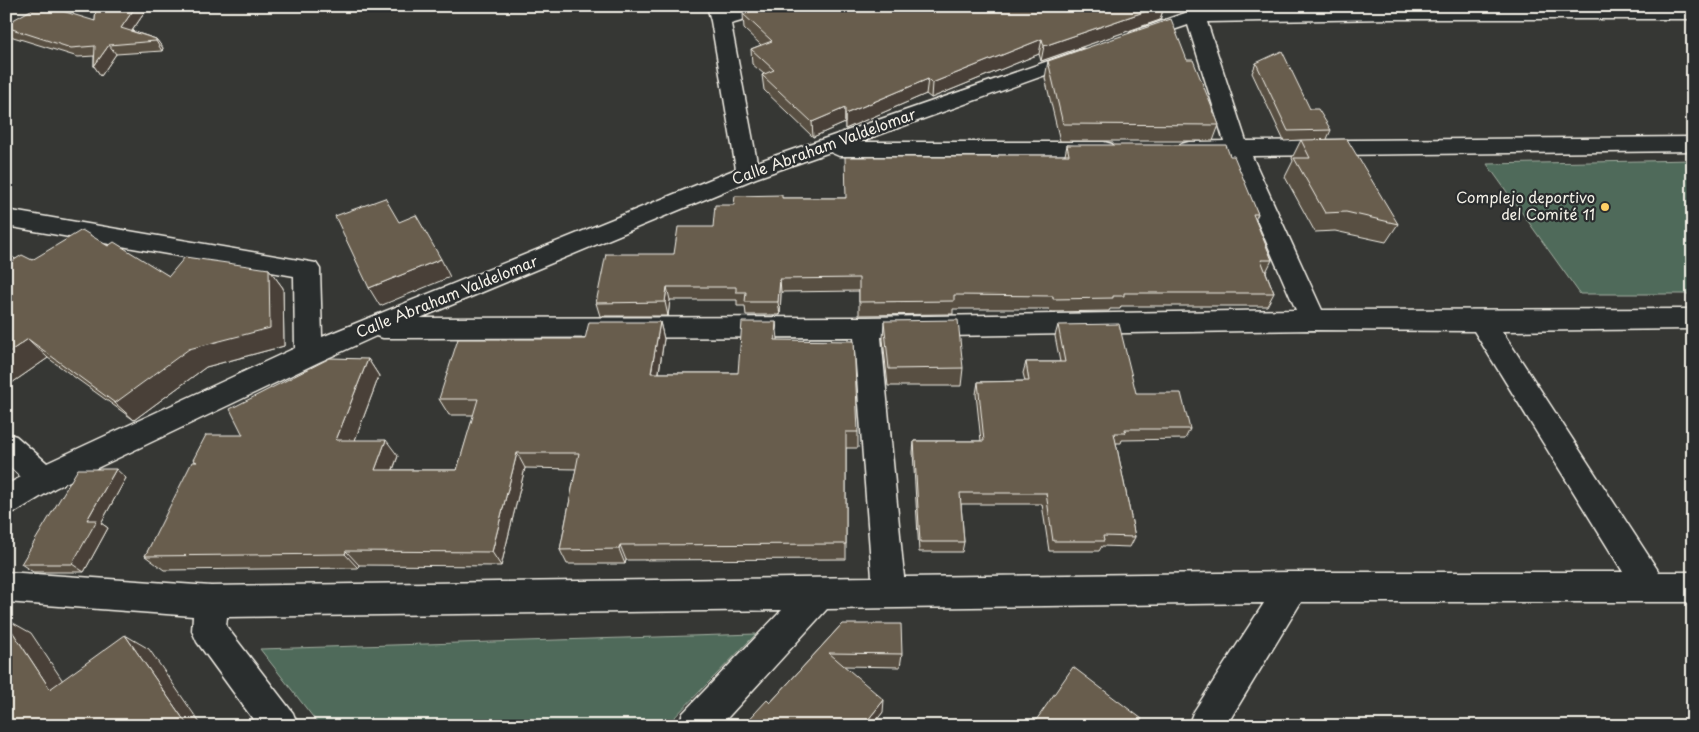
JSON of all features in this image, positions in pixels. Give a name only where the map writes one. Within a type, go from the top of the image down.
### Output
[{"type":"street","points":[[748,173],[718,14],[772,6]]},
{"type":"street","name":"Calle Abraham Valdelomar","points":[[6,501],[44,480],[309,354],[369,328],[748,173],[1110,46],[1195,11],[1389,10],[1693,13]]},
{"type":"street","points":[[1195,11],[1238,150],[1313,320]]},
{"type":"street","points":[[1170,149],[1238,150],[1693,144]]},
{"type":"street","points":[[818,149],[1121,149]]},
{"type":"street","points":[[6,218],[306,269],[309,354]]},
{"type":"street","points":[[54,251],[85,230]]},
{"type":"street","points":[[369,328],[867,327],[1313,320],[1693,319]]},
{"type":"street","points":[[1482,321],[1651,588]]},
{"type":"street","points":[[867,327],[889,592]]},
{"type":"street","points":[[6,445],[44,480]]},
{"type":"street","points":[[6,587],[211,602],[1292,587],[1693,587]]},
{"type":"street","points":[[1206,726],[1292,587]]},
{"type":"street","points":[[696,726],[820,593]]},
{"type":"street","points":[[211,602],[209,631],[280,726]]},
{"type":"green space","name":"Complejo deportivo del Comité 11","points":[[1693,160],[1693,294],[1580,294],[1487,164]]},
{"type":"green space","points":[[756,634],[666,726],[320,726],[260,649]]},
{"type":"building","points":[[38,6],[46,6],[95,21],[96,6],[136,6],[121,28],[156,39],[156,41],[109,45],[94,66],[95,46],[71,48],[6,27],[6,24]]},
{"type":"building","points":[[765,6],[1161,6],[1044,46],[1042,39],[932,83],[928,79],[845,114],[845,108],[812,122],[762,75],[774,70],[751,49],[772,41],[743,14]]},
{"type":"building","points":[[1171,19],[1187,60],[1193,60],[1219,125],[1063,124],[1048,61]]},
{"type":"building","points":[[1282,51],[1310,109],[1318,109],[1331,130],[1288,131],[1256,63]]},
{"type":"building","points":[[1347,139],[1398,224],[1346,212],[1325,213],[1294,158],[1310,158],[1301,140]]},
{"type":"building","points":[[1067,145],[1226,145],[1230,156],[1234,156],[1258,214],[1253,214],[1272,260],[1261,260],[1274,293],[1124,293],[1124,296],[1113,296],[1113,298],[1053,299],[1053,296],[954,295],[954,301],[859,302],[859,278],[780,279],[778,302],[745,302],[746,292],[736,292],[736,287],[667,287],[665,302],[596,303],[606,254],[674,254],[678,227],[713,227],[715,205],[734,205],[735,196],[782,195],[782,198],[846,198],[845,157],[1069,155]]},
{"type":"building","points":[[385,198],[399,222],[416,215],[441,259],[369,288],[335,216]]},
{"type":"building","points":[[82,230],[108,246],[114,242],[169,276],[185,257],[269,269],[270,328],[189,349],[115,403],[28,339],[6,354],[6,265],[22,255],[32,260]]},
{"type":"building","points":[[958,320],[963,368],[889,369],[884,321]]},
{"type":"building","points":[[589,322],[660,322],[651,373],[738,373],[742,322],[776,322],[775,340],[854,341],[858,432],[846,432],[846,544],[620,545],[619,549],[560,550],[579,453],[517,453],[492,552],[346,551],[345,554],[145,556],[192,462],[197,462],[193,460],[206,435],[243,435],[230,409],[330,358],[368,359],[336,440],[386,440],[375,470],[457,470],[478,399],[439,399],[458,339],[585,339]]},
{"type":"building","points":[[1119,324],[1136,393],[1181,393],[1190,429],[1125,429],[1126,433],[1114,433],[1135,537],[1103,536],[1104,541],[1053,541],[1046,493],[960,493],[964,542],[920,542],[914,441],[984,441],[978,382],[1029,381],[1026,362],[1065,362],[1058,325]]},
{"type":"building","points":[[78,469],[116,469],[87,520],[97,520],[72,564],[21,564]]},
{"type":"building","points":[[6,622],[50,689],[125,635],[188,726],[6,726]]},
{"type":"building","points":[[842,624],[901,624],[902,654],[829,653],[884,700],[863,726],[743,726],[767,700],[770,703]]},
{"type":"building","points":[[1073,667],[1142,719],[1137,726],[1032,726]]},
{"type":"building","points":[[1023,722],[1028,726],[1020,726]]},
{"type":"place","name":"Complejo deportivo del Comité 11","points":[[1605,207]]}]
